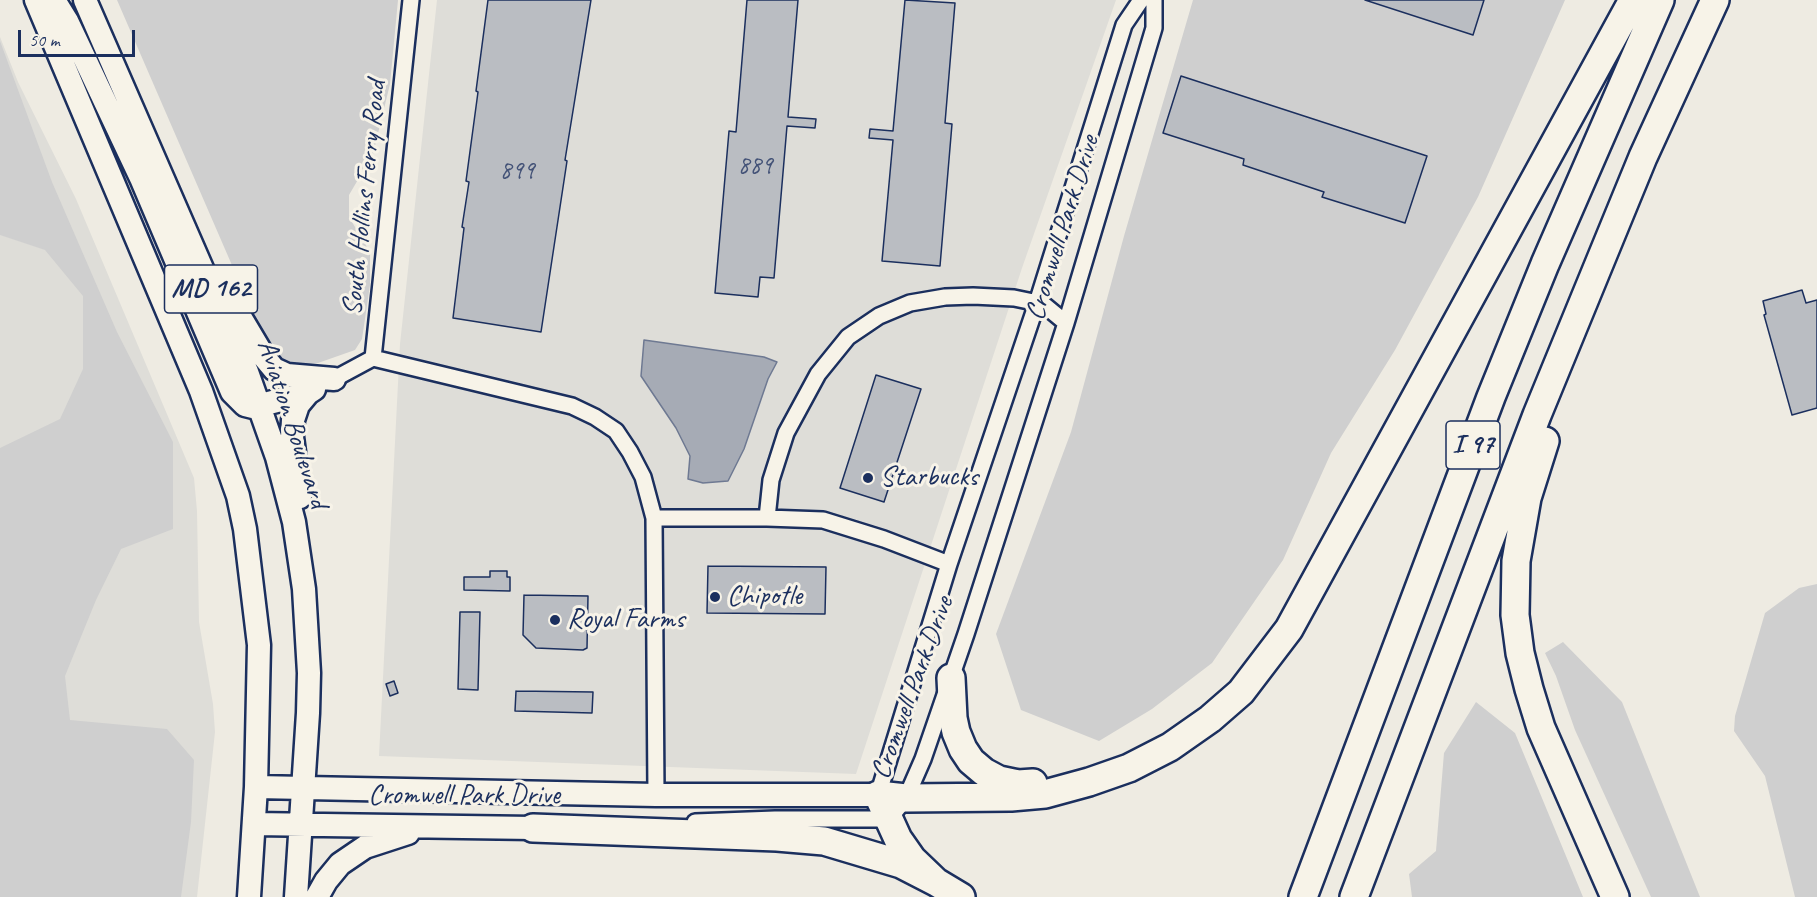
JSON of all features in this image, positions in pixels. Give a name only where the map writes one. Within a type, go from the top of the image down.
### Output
[{"type":"highway","points":[[936,882],[912,859],[898,839],[884,807],[906,798],[1011,797],[1045,794],[1089,782],[1129,768],[1170,747],[1241,692],[1289,629],[1633,0]]},
{"type":"highway","name":"I 97","points":[[1303,897],[1491,397],[1550,253],[1660,0]]},
{"type":"highway","name":"I 97","points":[[1354,897],[1536,415],[1643,157],[1715,0]]},
{"type":"highway","points":[[1616,897],[1541,728],[1520,653],[1515,615],[1515,587],[1520,529],[1527,498],[1643,157]]},
{"type":"highway","points":[[951,678],[956,732],[971,761],[984,772],[999,780],[1018,784],[1089,782]]},
{"type":"highway","points":[[533,828],[777,837],[824,841],[901,864],[961,897]]},
{"type":"main road","name":"MD 162","points":[[36,0],[201,391],[238,496],[246,529],[259,645],[256,787],[249,897]]},
{"type":"main road","points":[[54,0],[67,21],[141,178],[232,392],[245,405],[253,407],[308,393],[334,379]]},
{"type":"main road","name":"Aviation Boulevard","points":[[85,0],[260,406],[277,457],[294,522],[304,588],[309,674],[296,897]]},
{"type":"main road","points":[[183,224],[264,357],[274,369],[287,375],[334,379]]},
{"type":"main road","points":[[304,588],[303,518],[292,420],[298,405],[308,393]]},
{"type":"main road","name":"Cromwell Park Drive","points":[[256,787],[656,795],[884,807]]},
{"type":"main road","name":"Cromwell Park Drive","points":[[254,824],[533,828]]},
{"type":"main road","points":[[317,897],[340,864],[365,847],[426,827]]},
{"type":"street","name":"South Hollins Ferry Road","points":[[334,379],[373,358],[411,0]]},
{"type":"street","name":"Cromwell Park Drive","points":[[533,828],[775,819],[884,807],[949,564],[1037,303],[1124,25],[1141,0]]},
{"type":"street","name":"Cromwell Park Drive","points":[[906,798],[923,759],[951,678],[1066,323],[1154,28],[1154,0]]},
{"type":"street","points":[[767,518],[771,480],[786,433],[818,374],[848,337],[879,316],[910,303],[945,297],[973,296],[1014,298],[1042,304],[1066,323]]},
{"type":"street","points":[[373,358],[556,401],[595,417],[616,431],[630,452],[643,477],[654,518],[656,795]]},
{"type":"street","points":[[654,518],[823,520],[884,539],[949,564]]},
{"type":"shaded area","points":[[117,0],[398,0],[390,84],[373,154],[349,195],[349,217],[370,252],[370,285],[362,339],[355,350],[318,363],[293,366],[278,359],[267,346]]},
{"type":"shaded area","points":[[437,0],[1116,0],[1022,268],[856,774],[379,756],[400,344]]},
{"type":"shaded area","points":[[1193,0],[1565,0],[1478,197],[1395,350],[1331,453],[1283,560],[1212,663],[1152,709],[1099,741],[1021,710],[996,634],[1071,432],[1124,236]]},
{"type":"shaded area","points":[[0,37],[18,82],[76,199],[194,478],[197,511],[199,622],[213,704],[215,732],[197,897],[0,897]]},
{"type":"shaded area","points":[[0,41],[52,182],[117,332],[173,442],[173,529],[121,549],[96,600],[65,676],[70,720],[167,729],[194,760],[191,822],[181,897],[0,897],[0,448],[60,419],[83,369],[83,296],[45,250],[0,235]]},
{"type":"shaded area","points":[[644,340],[764,357],[777,362],[768,379],[744,449],[728,481],[703,483],[688,479],[690,456],[676,428],[641,376]]},
{"type":"shaded area","points":[[1817,584],[1817,897],[1795,897],[1765,776],[1734,731],[1735,716],[1765,613],[1799,588]]},
{"type":"shaded area","points":[[1563,642],[1622,702],[1700,897],[1651,897],[1575,730],[1556,676],[1545,653]]},
{"type":"shaded area","points":[[1476,702],[1515,733],[1583,897],[1412,897],[1409,874],[1436,851],[1444,753]]},
{"type":"building","points":[[488,0],[591,0],[565,160],[567,161],[541,332],[453,318],[469,182],[466,181]]},
{"type":"building","points":[[747,0],[798,0],[788,117],[816,119],[815,128],[787,126],[774,278],[760,277],[758,297],[715,293],[729,131],[736,132]]},
{"type":"building","points":[[905,0],[955,3],[945,123],[952,124],[940,266],[882,261],[893,140],[869,138],[870,129],[893,131]]},
{"type":"building","points":[[1365,0],[1484,0],[1473,35]]},
{"type":"building","points":[[1181,76],[1427,156],[1405,223],[1322,197],[1324,192],[1243,165],[1244,159],[1163,133]]},
{"type":"building","points":[[1802,290],[1806,303],[1817,300],[1817,408],[1792,415],[1764,315],[1766,314],[1763,301]]},
{"type":"building","points":[[876,375],[921,389],[884,502],[840,488]]},
{"type":"building","points":[[708,566],[826,567],[825,614],[707,613]]},
{"type":"building","points":[[490,571],[507,571],[507,577],[510,577],[510,591],[464,590],[464,577],[490,577]]},
{"type":"building","name":"Royal Farms","points":[[524,595],[588,596],[587,648],[583,650],[536,648],[523,635]]},
{"type":"building","points":[[460,612],[480,612],[478,690],[458,689]]},
{"type":"building","points":[[394,681],[398,693],[390,696],[386,684]]},
{"type":"building","name":"Royal Farms","points":[[516,691],[593,692],[592,713],[515,711]]},
{"type":"place","name":"Starbucks","points":[[868,478]]},
{"type":"place","name":"Chipotle","points":[[715,597]]},
{"type":"place","name":"Royal Farms","points":[[555,620]]}]
